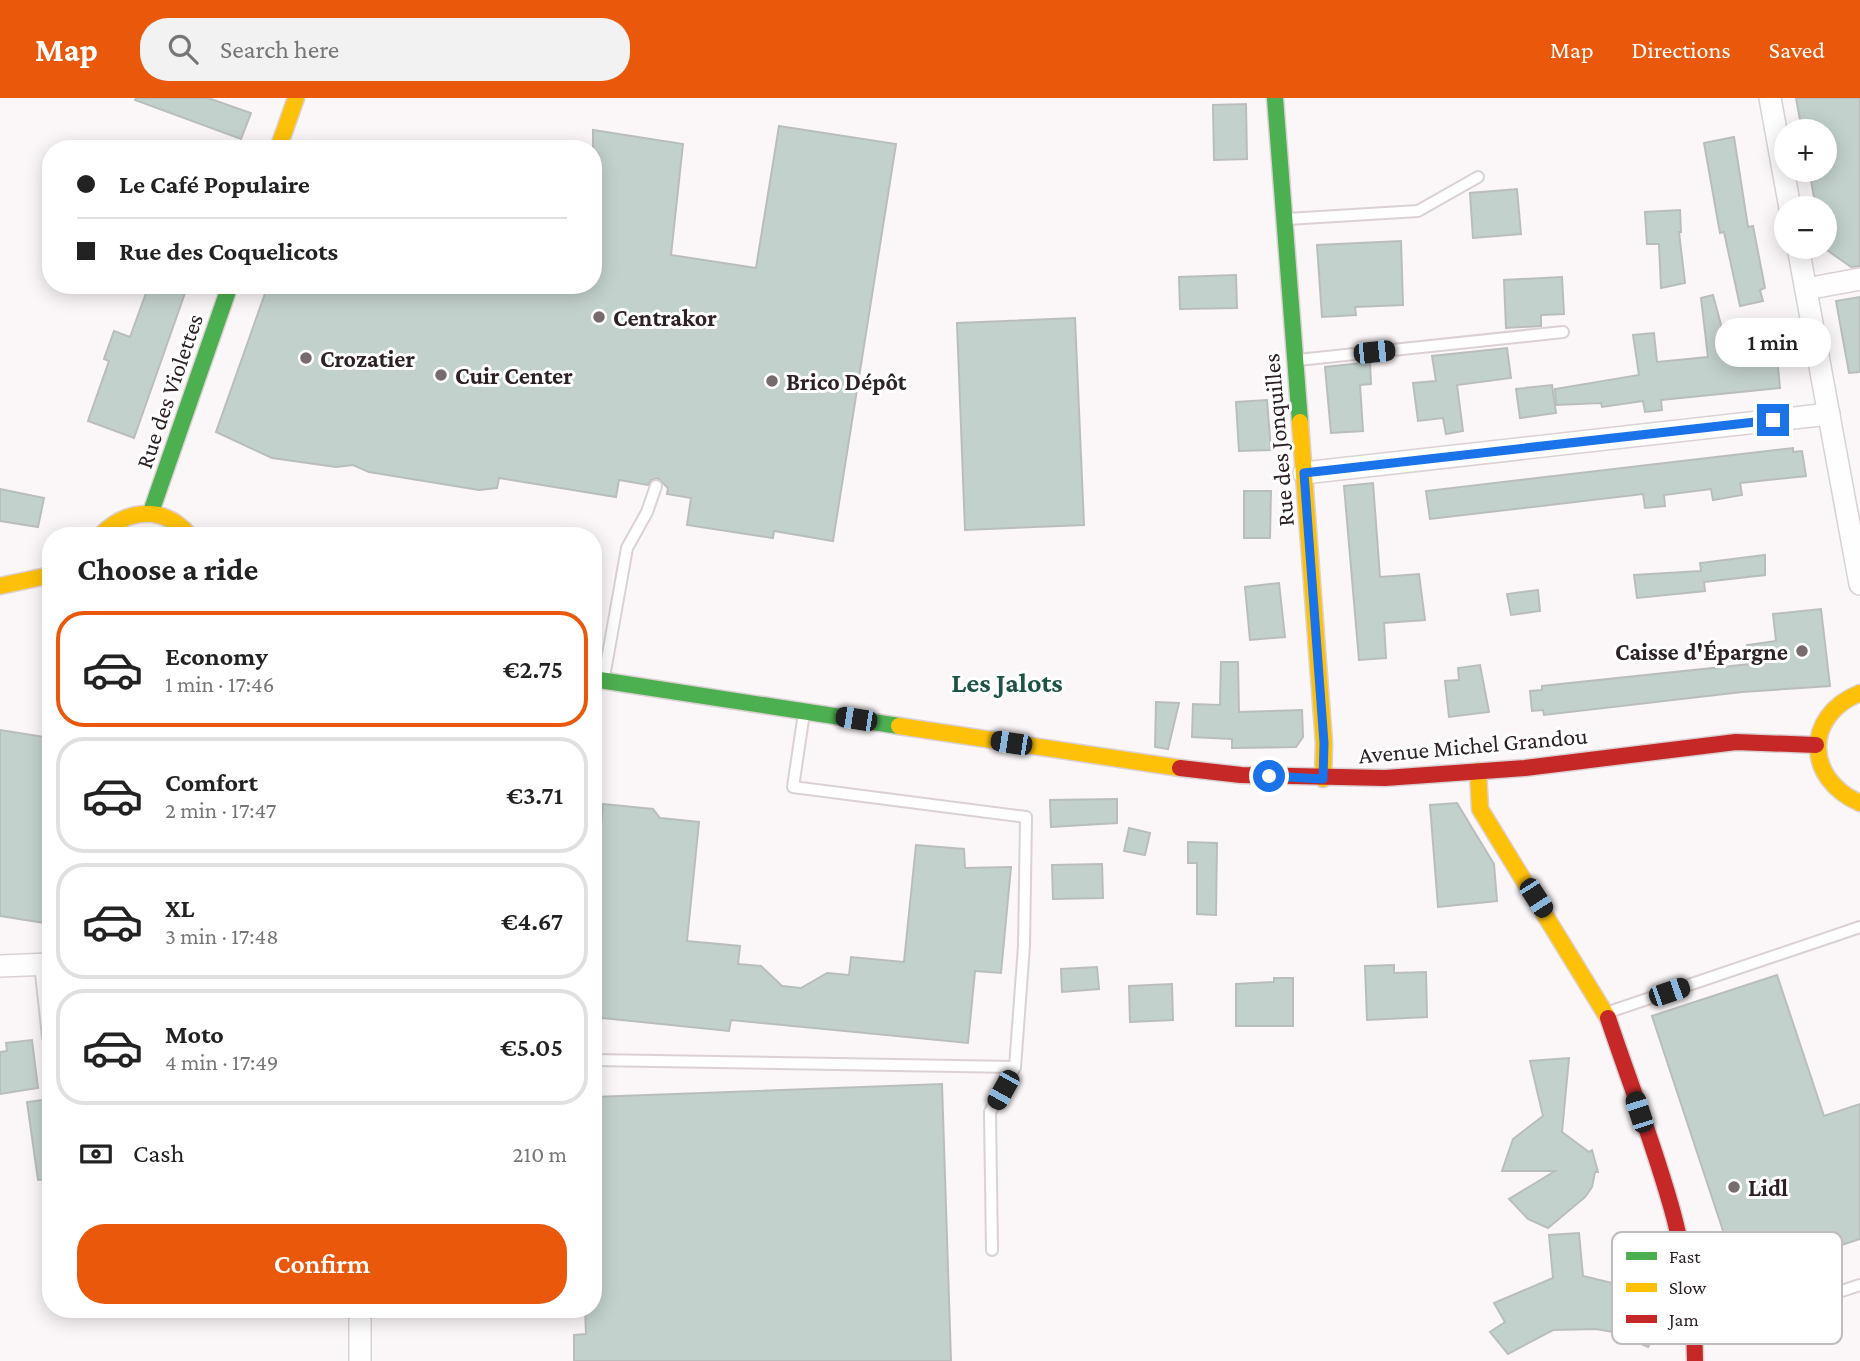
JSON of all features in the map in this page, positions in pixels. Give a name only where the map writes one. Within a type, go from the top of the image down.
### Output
[{"type":"street","points":[[281,140],[296,98]]},
{"type":"street","name":"Rue des Jonquilles","points":[[1275,98],[1324,743],[1323,779]]},
{"type":"street","points":[[1770,98],[1788,196]]},
{"type":"street","points":[[1800,259],[1860,584]]},
{"type":"street","points":[[1806,289],[1860,279]]},
{"type":"street","name":"Rue des Violettes","points":[[150,512],[227,294]]},
{"type":"street","points":[[1304,473],[1829,414]]},
{"type":"street","points":[[109,527],[116,520],[132,513],[150,512],[177,522],[182,527]]},
{"type":"street","points":[[0,588],[42,577]]},
{"type":"street","points":[[0,588],[38,594]]},
{"type":"street","name":"Avenue Michel Grandou","points":[[602,680],[1154,765],[1241,775],[1323,779],[1478,771],[1736,742],[1816,745]]},
{"type":"street","points":[[1860,693],[1839,702],[1828,714],[1816,745],[1818,763],[1826,780],[1839,793],[1860,803]]},
{"type":"street","points":[[1478,771],[1480,809],[1606,1013],[1679,1232]]},
{"type":"street","points":[[0,966],[42,964]]},
{"type":"street","points":[[360,1318],[360,1361]]},
{"type":"lane","points":[[1283,219],[1418,211],[1478,177]]},
{"type":"lane","points":[[1293,360],[1563,332]]},
{"type":"lane","points":[[602,661],[627,548],[648,512],[656,486]]},
{"type":"lane","points":[[804,710],[793,788],[1026,817],[1024,946],[1015,1067],[990,1112],[992,1250]]},
{"type":"lane","points":[[1606,1013],[1860,927]]},
{"type":"lane","points":[[602,1060],[1015,1067]]},
{"type":"lane","points":[[1842,1291],[1860,1285]]},
{"type":"building","points":[[208,98],[251,113],[241,139],[135,100]]},
{"type":"building","points":[[1796,98],[1860,98],[1860,266],[1851,267],[1837,257],[1837,196],[1814,196],[1811,182],[1837,182],[1837,119],[1800,119]]},
{"type":"building","points":[[1246,104],[1247,159],[1214,160],[1213,105]]},
{"type":"building","points":[[779,126],[896,144],[833,541],[774,531],[773,538],[687,525],[691,498],[667,494],[668,488],[658,478],[651,480],[648,485],[619,480],[616,497],[499,478],[497,488],[479,490],[369,472],[353,465],[336,467],[272,458],[216,432],[265,294],[602,294],[602,140],[593,140],[593,130],[683,144],[671,255],[756,268]]},
{"type":"building","points":[[1734,137],[1748,227],[1753,226],[1765,288],[1760,290],[1763,301],[1740,306],[1724,232],[1720,233],[1704,143]]},
{"type":"building","points":[[1517,189],[1521,234],[1473,238],[1470,193]]},
{"type":"building","points":[[1680,210],[1679,232],[1685,283],[1661,288],[1659,244],[1647,244],[1645,212]]},
{"type":"building","points":[[1401,241],[1403,305],[1355,307],[1356,315],[1322,317],[1317,245]]},
{"type":"building","points":[[1236,275],[1237,308],[1180,309],[1179,277]]},
{"type":"building","points":[[1562,277],[1564,314],[1541,315],[1541,326],[1506,328],[1504,280]]},
{"type":"building","points":[[146,294],[185,294],[134,438],[88,421],[109,361],[104,359],[114,331],[130,337]]},
{"type":"building","points":[[1713,295],[1731,362],[1777,357],[1780,388],[1661,400],[1662,410],[1645,412],[1643,401],[1602,407],[1601,403],[1556,405],[1555,389],[1639,375],[1633,335],[1654,333],[1657,362],[1708,357],[1701,298]]},
{"type":"building","points":[[1860,297],[1860,372],[1849,373],[1836,301]]},
{"type":"building","name":"Brico Dépôt","points":[[1075,318],[1084,525],[965,530],[957,323]]},
{"type":"building","points":[[1507,348],[1511,378],[1457,385],[1463,431],[1446,434],[1443,418],[1418,421],[1413,383],[1436,381],[1432,356]]},
{"type":"building","points":[[1370,362],[1371,384],[1360,385],[1363,431],[1331,433],[1325,367]]},
{"type":"building","points":[[1552,385],[1556,413],[1520,418],[1516,389]]},
{"type":"building","points":[[1267,400],[1271,450],[1239,451],[1236,402]]},
{"type":"building","points":[[1793,448],[1793,452],[1802,451],[1806,476],[1740,483],[1742,495],[1713,500],[1711,489],[1664,495],[1665,506],[1645,508],[1643,494],[1430,519],[1426,491]]},
{"type":"building","points":[[1373,483],[1380,577],[1419,574],[1425,620],[1384,623],[1386,658],[1359,660],[1344,486]]},
{"type":"building","points":[[0,489],[44,498],[38,527],[0,521]]},
{"type":"building","points":[[1244,491],[1271,491],[1270,538],[1244,538]]},
{"type":"building","points":[[1765,555],[1765,575],[1704,582],[1705,591],[1637,598],[1634,575],[1701,571],[1700,563]]},
{"type":"building","points":[[1279,583],[1285,637],[1250,640],[1245,587]]},
{"type":"building","points":[[1538,590],[1540,611],[1511,615],[1507,594]]},
{"type":"building","points":[[1821,609],[1830,686],[1742,692],[1544,715],[1543,710],[1532,711],[1530,691],[1542,690],[1542,686],[1750,664],[1747,645],[1776,641],[1773,614]]},
{"type":"building","points":[[1221,662],[1238,662],[1239,712],[1302,710],[1303,737],[1296,747],[1232,748],[1232,739],[1192,737],[1193,704],[1220,705]]},
{"type":"building","points":[[1480,665],[1489,712],[1449,717],[1445,681],[1459,680],[1458,668]]},
{"type":"building","points":[[1156,702],[1179,703],[1168,749],[1155,747]]},
{"type":"building","points":[[0,730],[42,737],[42,923],[0,916]]},
{"type":"building","points":[[1117,799],[1117,823],[1051,827],[1050,800]]},
{"type":"building","points":[[1457,803],[1494,864],[1497,901],[1438,907],[1430,805]]},
{"type":"building","points":[[603,804],[653,809],[660,818],[699,822],[687,941],[740,946],[738,964],[761,966],[782,986],[801,988],[827,973],[849,975],[851,957],[904,962],[916,845],[964,849],[965,868],[1011,867],[1001,973],[975,971],[968,1043],[731,1020],[729,1031],[602,1018]]},
{"type":"building","points":[[1129,828],[1150,833],[1145,855],[1124,851]]},
{"type":"building","points":[[1188,842],[1217,843],[1216,915],[1197,914],[1197,863],[1188,863]]},
{"type":"building","points":[[1102,864],[1103,898],[1053,899],[1052,865]]},
{"type":"building","points":[[1394,965],[1394,973],[1426,972],[1427,1017],[1367,1020],[1365,966]]},
{"type":"building","points":[[1097,967],[1099,989],[1062,992],[1061,969]]},
{"type":"building","points":[[1777,975],[1824,1116],[1860,1104],[1860,1239],[1842,1245],[1842,1232],[1723,1232],[1652,1016]]},
{"type":"building","points":[[1274,978],[1293,978],[1293,1026],[1236,1026],[1236,984],[1274,982]]},
{"type":"building","points":[[1172,984],[1173,1020],[1130,1022],[1129,986]]},
{"type":"building","points":[[32,1040],[38,1088],[0,1094],[0,1052],[7,1051],[6,1043]]},
{"type":"building","points":[[1569,1058],[1562,1132],[1589,1152],[1592,1150],[1598,1172],[1595,1172],[1592,1187],[1585,1197],[1548,1228],[1528,1219],[1509,1199],[1555,1171],[1502,1171],[1513,1139],[1543,1116],[1530,1061]]},
{"type":"building","points":[[942,1084],[951,1361],[574,1361],[574,1335],[586,1334],[585,1318],[602,1318],[602,1097]]},
{"type":"building","points":[[42,1100],[42,1180],[38,1180],[27,1102]]},
{"type":"building","points":[[1579,1233],[1583,1276],[1612,1283],[1612,1332],[1596,1329],[1553,1330],[1508,1354],[1490,1332],[1505,1322],[1494,1303],[1553,1278],[1549,1235]]},
{"type":"traffic: fast","points":[[1275,98],[1300,422]]},
{"type":"traffic: fast","points":[[151,512],[227,294]]},
{"type":"traffic: fast","points":[[602,680],[899,726]]},
{"type":"traffic: slow","points":[[281,140],[296,98]]},
{"type":"traffic: slow","points":[[1300,422],[1324,743],[1323,779]]},
{"type":"traffic: slow","points":[[111,527],[122,520],[145,514],[169,519],[181,527]]},
{"type":"traffic: slow","points":[[0,586],[42,577]]},
{"type":"traffic: slow","points":[[1860,693],[1841,703],[1828,717],[1820,732],[1818,748],[1821,764],[1829,779],[1842,792],[1860,803]]},
{"type":"traffic: slow","points":[[899,726],[1180,768]]},
{"type":"traffic: slow","points":[[1478,771],[1480,809],[1608,1018]]},
{"type":"traffic: jam","points":[[1180,768],[1241,775],[1385,778],[1525,768],[1736,742],[1816,745]]},
{"type":"traffic: jam","points":[[1608,1018],[1652,1144],[1678,1232]]},
{"type":"traffic: jam","points":[[1694,1344],[1695,1361]]},
{"type":"place","name":"Centrakor","points":[[599,317]]},
{"type":"place","name":"Crozatier","points":[[306,358]]},
{"type":"place","name":"Cuir Center","points":[[441,375]]},
{"type":"place","name":"Brico Dépôt","points":[[772,381]]},
{"type":"place","name":"Caisse d'Épargne","points":[[1802,651]]},
{"type":"place","name":"Lidl","points":[[1734,1187]]},
{"type":"district","name":"Les Jalots","points":[[1007,682]]},
{"type":"route","points":[[1269,776],[1323,779],[1324,743],[1304,473],[1773,420]]}]
